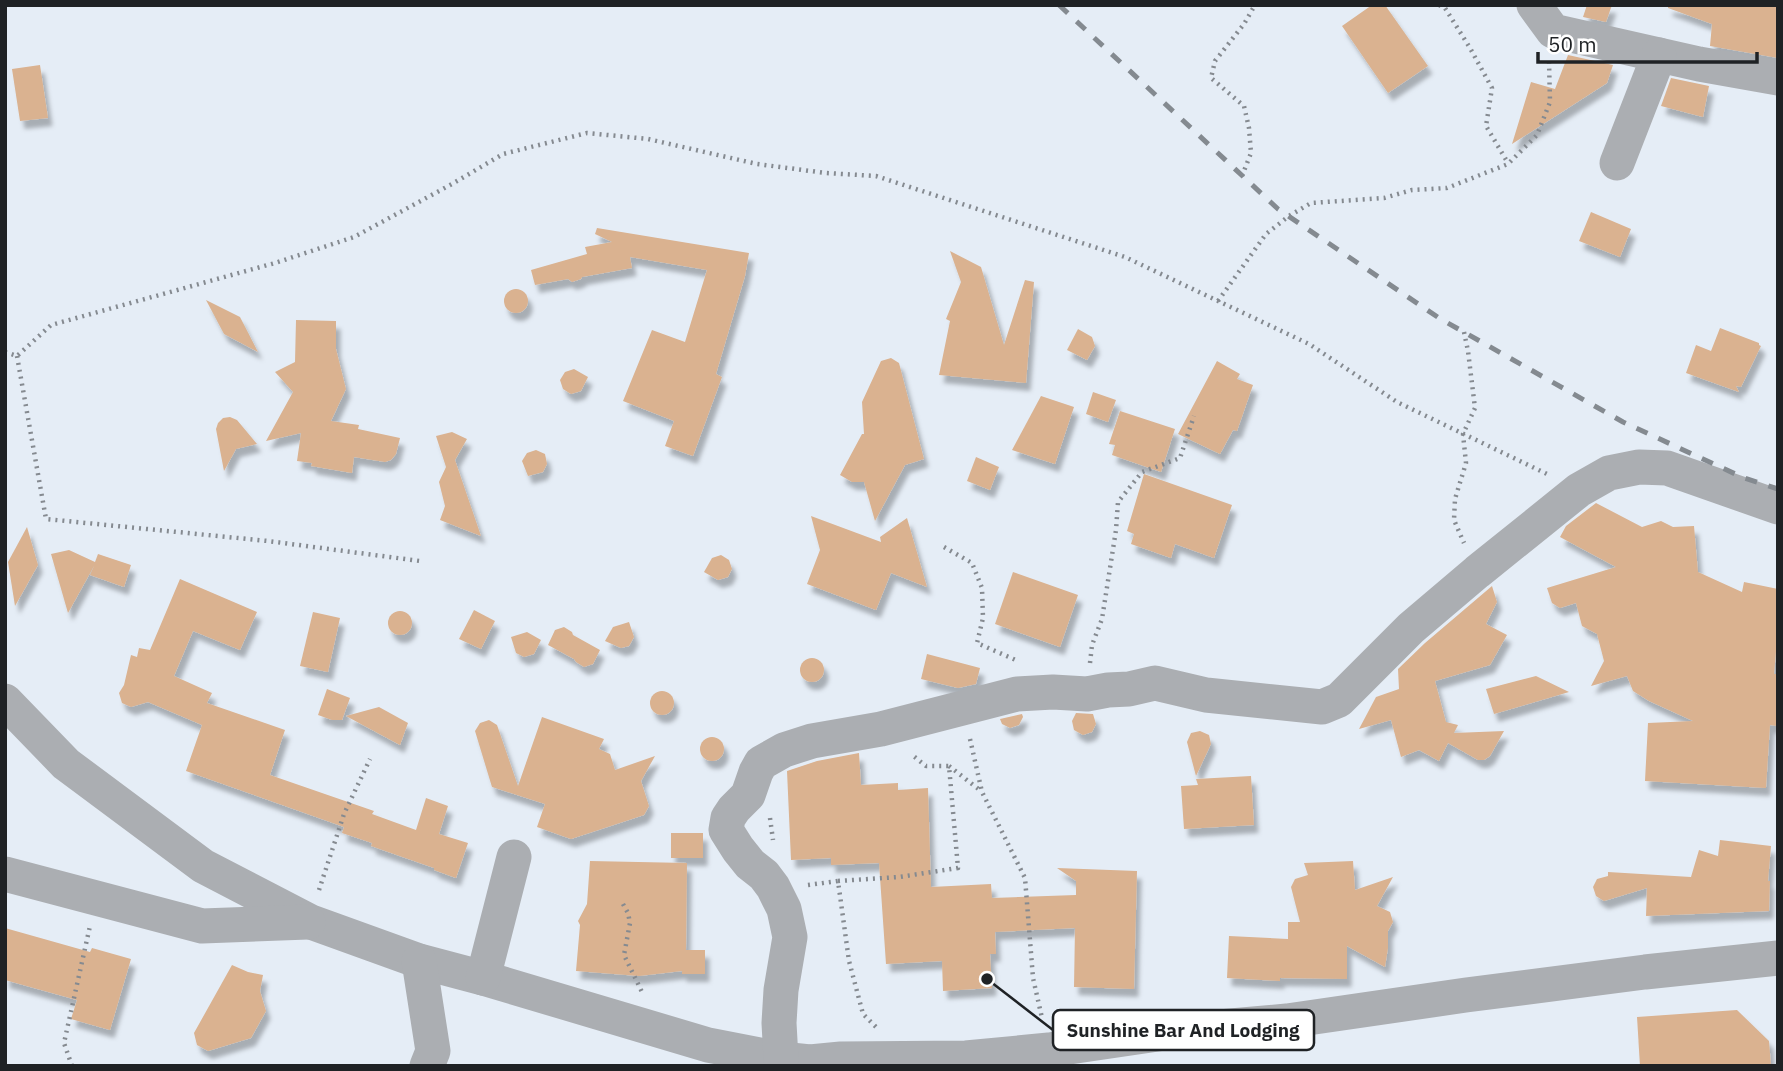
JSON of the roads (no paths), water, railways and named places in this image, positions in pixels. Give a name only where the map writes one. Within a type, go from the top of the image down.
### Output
[{"type":"street","points":[[1543,18],[1658,55],[1778,78]]},
{"type":"street","points":[[1617,163],[1658,55]]},
{"type":"street","points":[[780,1059],[780,1001],[790,937],[783,909],[773,887],[764,874],[750,864],[737,849],[726,830],[728,818],[748,795],[756,772],[761,763],[769,757],[812,741],[881,729],[1017,694],[1035,692],[1087,694],[1154,683],[1206,695],[1322,707],[1339,700],[1411,628],[1477,572],[1579,490],[1609,473],[1639,467],[1667,468],[1778,507]]},
{"type":"street","points":[[5,701],[66,764],[203,866],[311,922],[419,961],[708,1045],[780,1059],[810,1062],[909,1058],[966,1062],[1185,1030],[1287,1021],[1465,995],[1778,958]]},
{"type":"street","points":[[483,978],[514,857]]},
{"type":"street","points":[[5,874],[202,926],[311,922]]},
{"type":"street","points":[[419,961],[433,1051],[427,1066]]},
{"type":"railway","points":[[1059,5],[1278,209],[1439,318],[1623,422],[1744,478],[1778,489]]},
{"type":"place","name":"Sunshine Bar And Lodging","points":[[987,979]]}]
